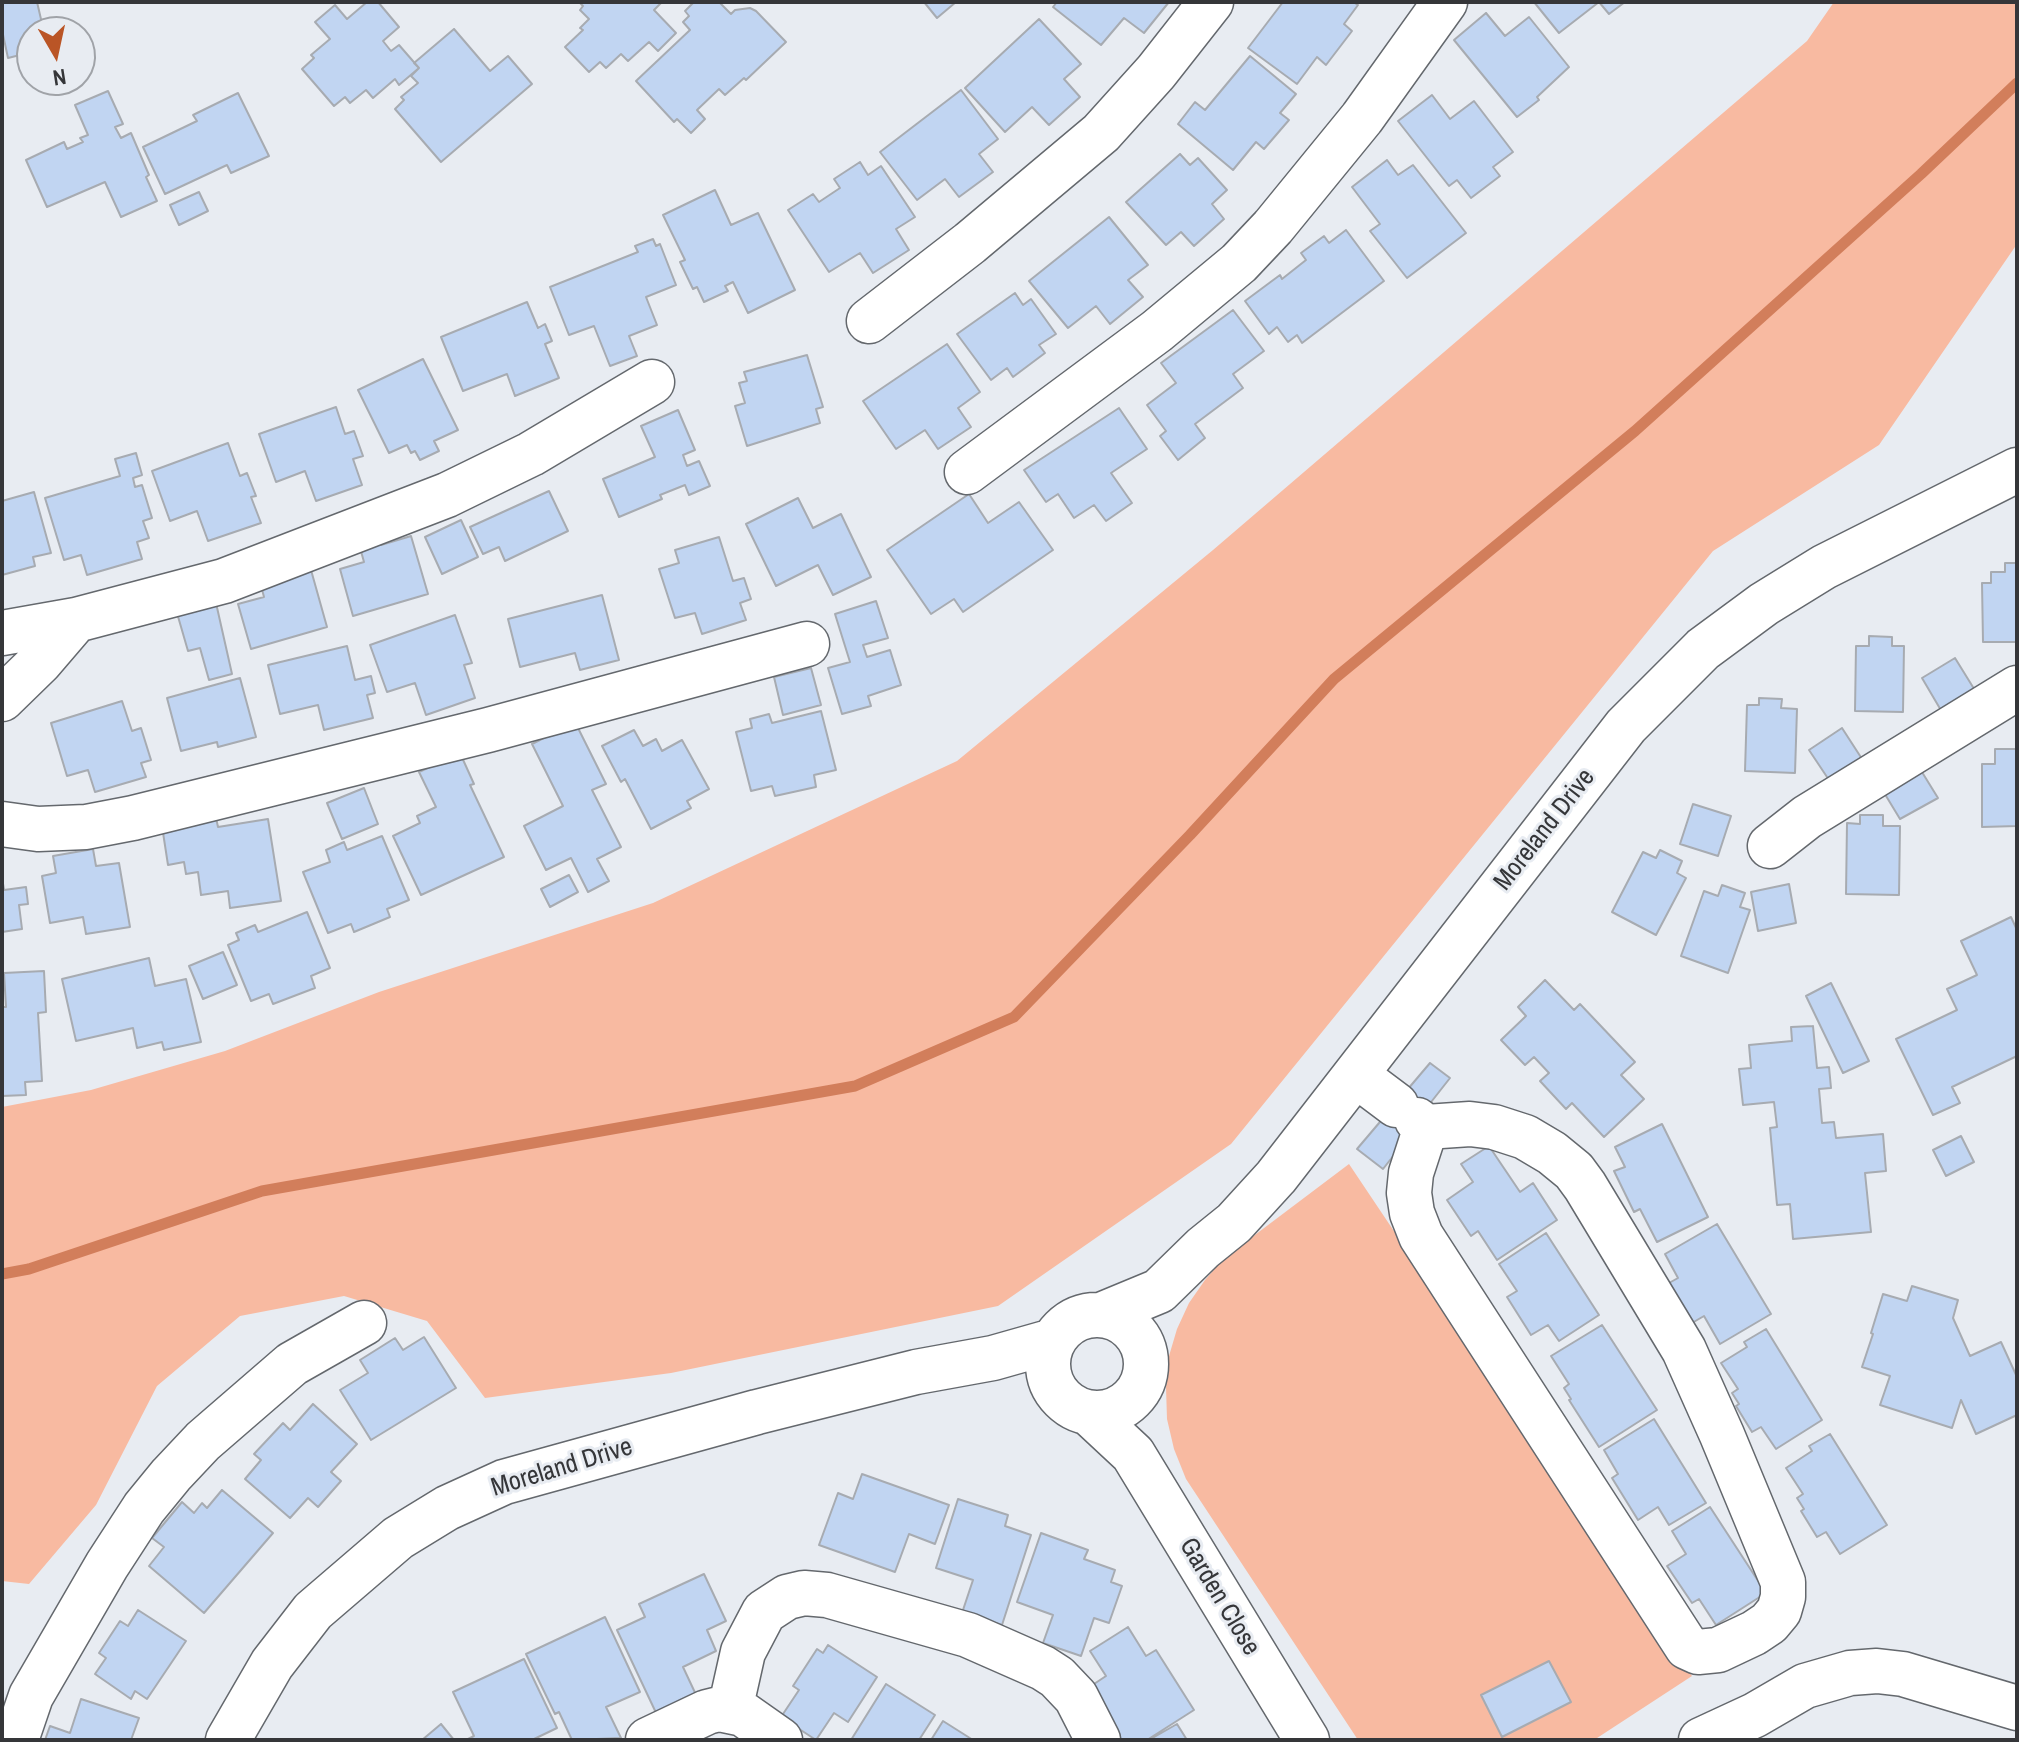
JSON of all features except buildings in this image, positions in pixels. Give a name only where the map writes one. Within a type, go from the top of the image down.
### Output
[{"type":"street","points":[[869,321],[970,243],[1101,133],[1156,72],[1211,2]]},
{"type":"street","points":[[967,472],[1157,331],[1239,263],[1362,118],[1445,2]]},
{"type":"street","points":[[2,633],[76,620],[224,581],[447,495],[531,454],[652,382]]},
{"type":"street","name":"Moreland Drive","points":[[1101,1315],[1159,1291],[1234,1223],[1276,1177],[1626,726],[1703,649],[1764,604],[1824,567],[2017,470]]},
{"type":"street","points":[[2,699],[40,662],[76,620]]},
{"type":"street","points":[[2,824],[38,829],[86,827],[133,818],[488,730],[807,644]]},
{"type":"street","points":[[1770,846],[1807,817],[2017,688]]},
{"type":"street","points":[[1356,1075],[1413,1117],[1494,1127],[1525,1137],[1574,1171],[1684,1350],[1722,1435],[1783,1582],[1779,1611],[1769,1623],[1718,1650],[1698,1652],[1687,1647],[1421,1236],[1412,1213],[1409,1193],[1413,1117]]},
{"type":"street","points":[[1133,1454],[1133,1399],[1146,1375],[1144,1349],[1159,1291]]},
{"type":"street","points":[[1133,1399],[1113,1411],[1089,1413],[1066,1403],[1052,1362],[1062,1329],[1074,1321],[1101,1315],[1128,1325],[1135,1331],[1144,1349]]},
{"type":"street","points":[[16,1740],[31,1696],[100,1578],[144,1508],[171,1475],[203,1441],[292,1364],[364,1323]]},
{"type":"street","name":"Moreland Drive","points":[[228,1740],[272,1664],[313,1611],[398,1538],[447,1508],[504,1482],[916,1372],[993,1358],[1052,1362]]},
{"type":"street","name":"Garden Close","points":[[1089,1413],[1133,1454],[1307,1740]]},
{"type":"street","points":[[730,1710],[743,1652],[764,1612],[787,1597],[804,1593],[827,1595],[968,1635],[1043,1668],[1057,1677],[1076,1697],[1098,1740]]},
{"type":"street","points":[[1701,1740],[1746,1728],[1789,1694],[1822,1679],[1877,1671],[1932,1681],[2017,1708]]},
{"type":"street","points":[[648,1740],[707,1712],[730,1710],[743,1714],[780,1740]]},
{"type":"shaded area","points":[[1834,2],[2017,2],[2017,244],[1879,445],[1713,551],[1231,1144],[998,1306],[671,1373],[485,1398],[427,1321],[344,1296],[240,1316],[157,1386],[96,1505],[29,1584],[2,1581],[2,1107],[91,1090],[225,1051],[379,992],[653,903],[957,761],[1213,550],[1807,41]]},
{"type":"shaded area","points":[[1349,1164],[1692,1676],[1594,1740],[1358,1740],[1186,1479],[1167,1419],[1166,1387],[1169,1356],[1189,1303],[1223,1259]]},
{"type":"waterway","points":[[2,1274],[29,1269],[262,1191],[855,1086],[1014,1017],[1190,835],[1334,679],[1635,431],[1921,174],[2017,83]]}]
